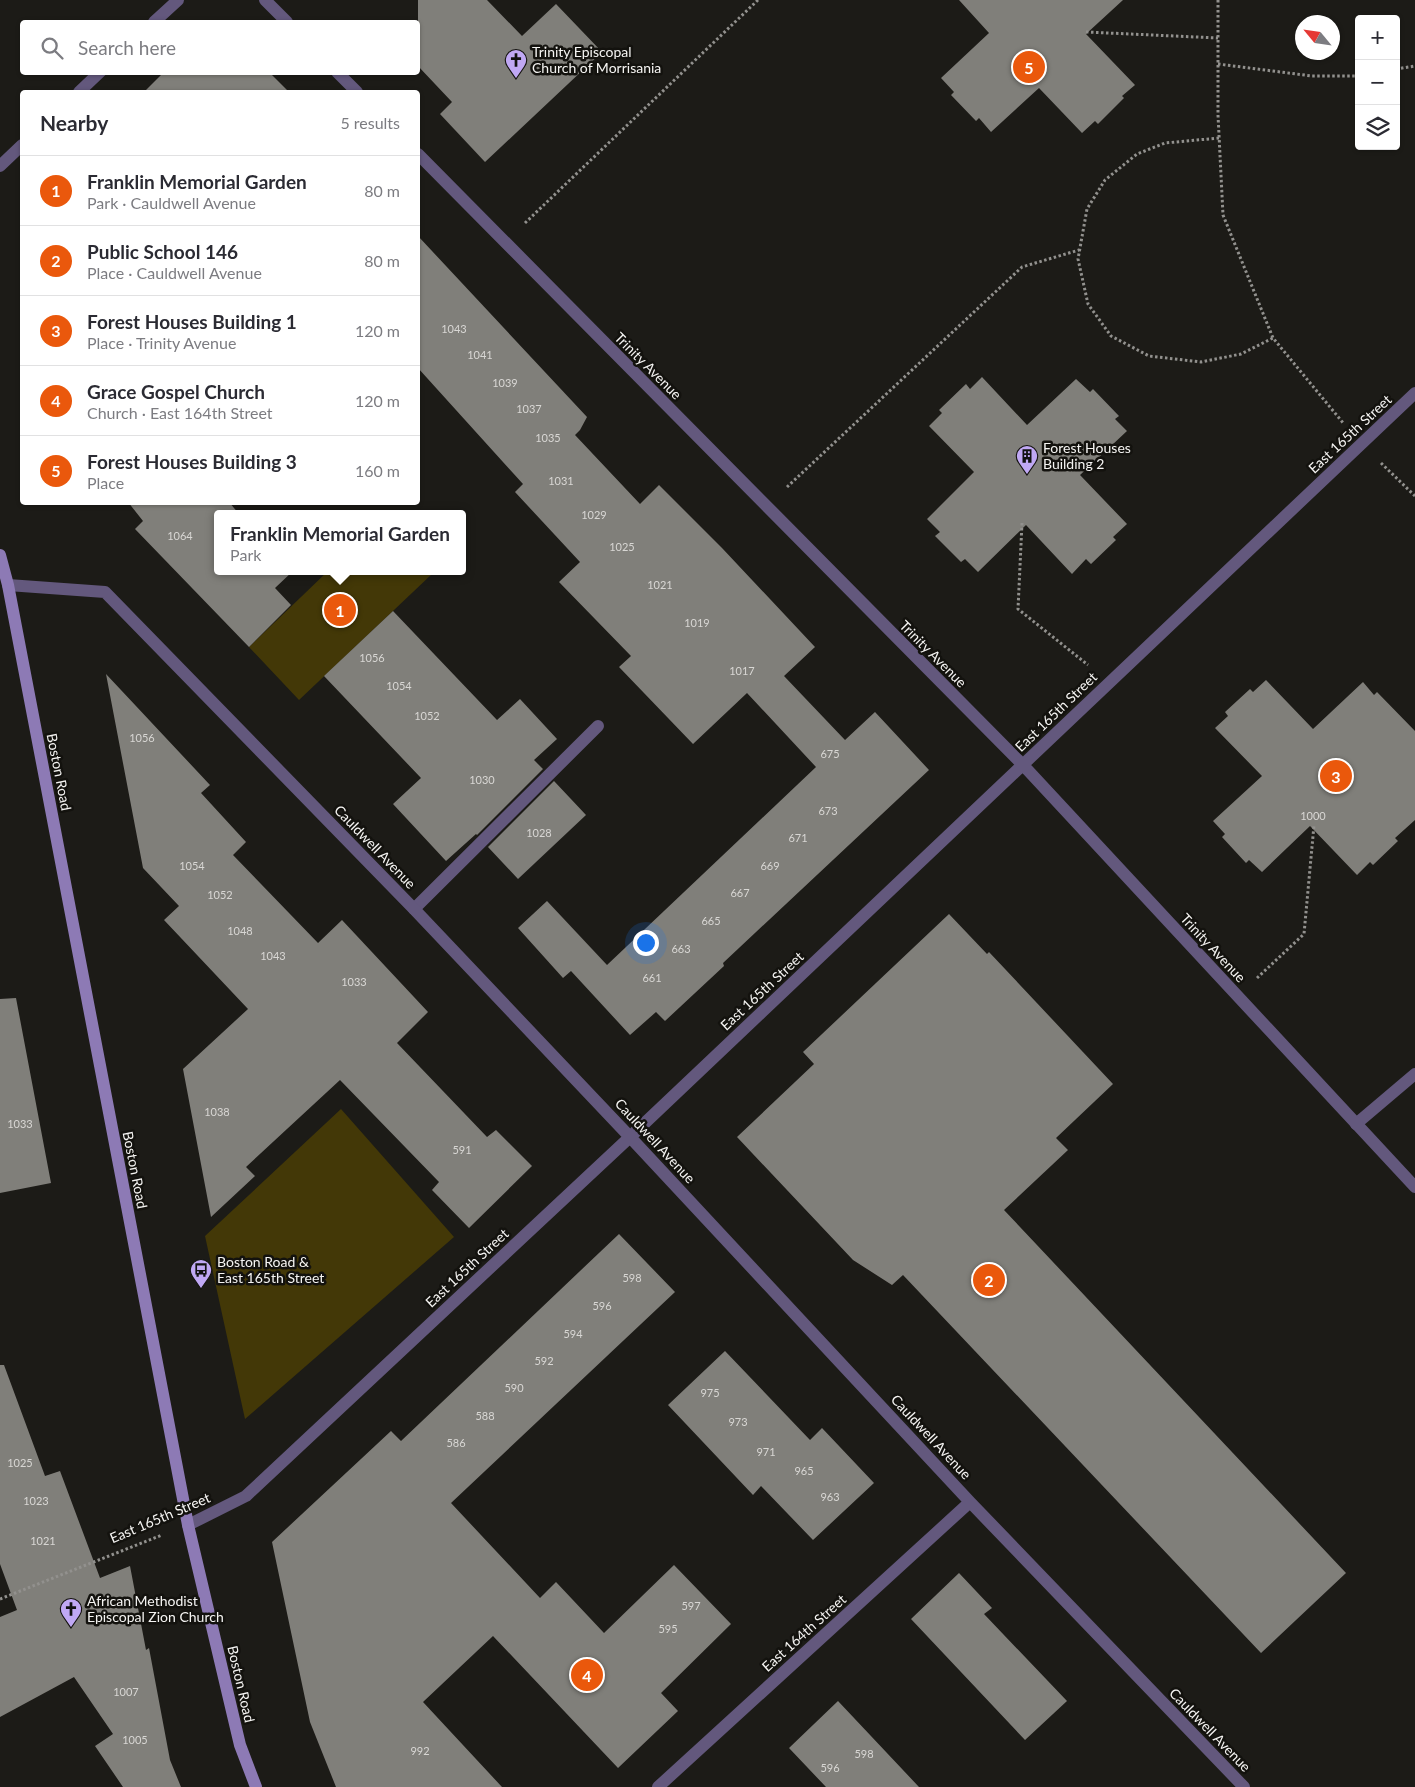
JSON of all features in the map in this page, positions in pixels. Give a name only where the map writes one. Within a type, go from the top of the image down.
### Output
[{"type":"main road","name":"Boston Road","points":[[0,555],[8,585],[188,1525],[240,1745],[256,1787]]},
{"type":"street","points":[[156,20],[178,0]]},
{"type":"street","points":[[265,0],[286,20]]},
{"type":"street","points":[[81,90],[97,75]]},
{"type":"street","points":[[340,75],[355,90]]},
{"type":"street","points":[[0,166],[20,147]]},
{"type":"street","name":"Trinity Avenue","points":[[420,156],[1022,765],[1415,1187]]},
{"type":"street","name":"East 165th Street","points":[[188,1525],[246,1496],[630,1137],[1415,393]]},
{"type":"street","name":"Cauldwell Avenue","points":[[8,585],[105,592],[414,909],[630,1137],[970,1502],[1244,1787]]},
{"type":"street","points":[[414,909],[598,726]]},
{"type":"street","points":[[1356,1124],[1415,1074]]},
{"type":"street","name":"East 164th Street","points":[[658,1787],[970,1502]]},
{"type":"path","points":[[505,242],[758,0]]},
{"type":"path","points":[[1218,0],[1219,138],[1223,215],[1273,338],[1361,444],[1415,496]]},
{"type":"path","points":[[1086,32],[1218,38]]},
{"type":"path","points":[[1218,64],[1312,76],[1355,76]]},
{"type":"path","points":[[1400,68],[1415,66]]},
{"type":"path","points":[[1219,138],[1165,143],[1138,154],[1105,180],[1087,210],[1079,250],[1078,259],[1088,304],[1111,336],[1149,356],[1201,362],[1241,354],[1273,338]]},
{"type":"path","points":[[766,506],[1022,267],[1079,250]]},
{"type":"path","points":[[1022,523],[1018,609],[1110,682]]},
{"type":"path","points":[[1237,996],[1304,934],[1314,825]]},
{"type":"path","name":"East 165th Street","points":[[0,1599],[188,1525]]},
{"type":"shaded area","points":[[324,575],[431,575],[299,700],[249,647]]},
{"type":"shaded area","points":[[341,1109],[454,1237],[245,1419],[205,1236]]},
{"type":"building","name":"Trinity Episcopal Church of Morrisania","points":[[418,0],[487,0],[522,36],[556,4],[602,52],[485,162],[440,114],[452,102],[420,68],[420,20],[418,20]]},
{"type":"building","points":[[959,0],[1123,0],[1086,34],[1135,85],[1122,96],[1124,98],[1098,124],[1095,121],[1082,133],[1039,88],[991,132],[979,118],[976,121],[951,95],[954,92],[941,78],[989,33]]},
{"type":"building","points":[[161,75],[272,75],[287,90],[146,90]]},
{"type":"building","points":[[420,238],[587,417],[575,435],[640,504],[659,485],[722,548],[815,647],[784,676],[845,740],[875,712],[929,770],[723,963],[724,966],[665,1021],[656,1012],[630,1035],[571,971],[563,978],[518,928],[547,901],[607,965],[816,767],[747,693],[693,744],[619,667],[631,656],[559,582],[580,562],[515,492],[523,484],[420,370]]},
{"type":"building","name":"Forest Houses Building 2","points":[[982,377],[1027,425],[1076,379],[1090,392],[1093,389],[1119,416],[1115,419],[1127,431],[1080,475],[1127,524],[1113,537],[1116,540],[1091,564],[1086,559],[1072,574],[1026,525],[978,572],[965,559],[961,562],[935,536],[940,532],[927,519],[974,472],[929,426],[942,413],[939,410],[966,384],[970,389]]},
{"type":"building","points":[[130,505],[232,505],[236,510],[214,510],[214,575],[289,575],[275,588],[291,605],[249,647],[135,529],[143,521]]},
{"type":"building","points":[[393,611],[497,720],[520,699],[557,739],[534,760],[543,769],[477,835],[446,861],[393,804],[421,778],[324,676]]},
{"type":"building","points":[[106,674],[210,785],[201,793],[246,842],[233,855],[318,943],[342,920],[428,1012],[397,1043],[487,1137],[496,1130],[532,1166],[469,1228],[432,1190],[439,1182],[340,1080],[246,1167],[255,1176],[211,1217],[183,1069],[248,1009],[164,920],[179,906],[143,868]]},
{"type":"building","points":[[1266,680],[1313,729],[1363,682],[1374,695],[1377,692],[1415,731],[1415,820],[1395,838],[1398,841],[1373,865],[1370,862],[1357,875],[1310,826],[1262,872],[1249,860],[1246,863],[1222,837],[1225,834],[1213,821],[1262,776],[1215,728],[1228,716],[1225,712],[1250,689],[1253,692]]},
{"type":"building","points":[[554,781],[586,815],[518,879],[488,847]]},
{"type":"building","points":[[949,914],[987,954],[989,952],[1113,1084],[1056,1138],[1068,1150],[1004,1210],[1346,1573],[1261,1653],[903,1275],[892,1285],[853,1260],[737,1137],[814,1064],[803,1052]]},
{"type":"building","points":[[16,998],[51,1183],[0,1193],[0,999]]},
{"type":"building","points":[[619,1234],[675,1292],[451,1503],[540,1598],[556,1582],[604,1633],[674,1565],[731,1624],[661,1693],[678,1711],[618,1768],[493,1636],[423,1702],[502,1787],[336,1787],[310,1722],[272,1542],[391,1431],[401,1441]]},
{"type":"building","points":[[725,1351],[810,1440],[822,1428],[874,1483],[813,1540],[761,1486],[753,1495],[668,1405]]},
{"type":"building","points":[[0,1365],[4,1365],[45,1476],[60,1471],[100,1578],[130,1566],[146,1650],[149,1648],[170,1760],[181,1787],[123,1787],[95,1746],[113,1734],[74,1677],[0,1717],[0,1617],[17,1610],[0,1564]]},
{"type":"building","points":[[959,1573],[992,1608],[984,1614],[1067,1701],[1025,1740],[911,1619]]},
{"type":"building","points":[[838,1701],[919,1787],[826,1787],[789,1748]]},
{"type":"place","name":"Forest Houses Building 3","points":[[1029,67]]},
{"type":"place","name":"Trinity Episcopal Church of Morrisania","points":[[516,79]]},
{"type":"place","name":"Forest Houses Building 2","points":[[1027,475]]},
{"type":"place","name":"Franklin Memorial Garden","points":[[340,610]]},
{"type":"place","name":"Forest Houses Building 1","points":[[1336,776]]},
{"type":"place","name":"Public School 146","points":[[989,1280]]},
{"type":"place","name":"Boston Road & East 165th Street","points":[[201,1289]]},
{"type":"place","name":"African Methodist Episcopal Zion Church","points":[[71,1628]]},
{"type":"place","name":"Grace Gospel Church","points":[[587,1675]]}]
